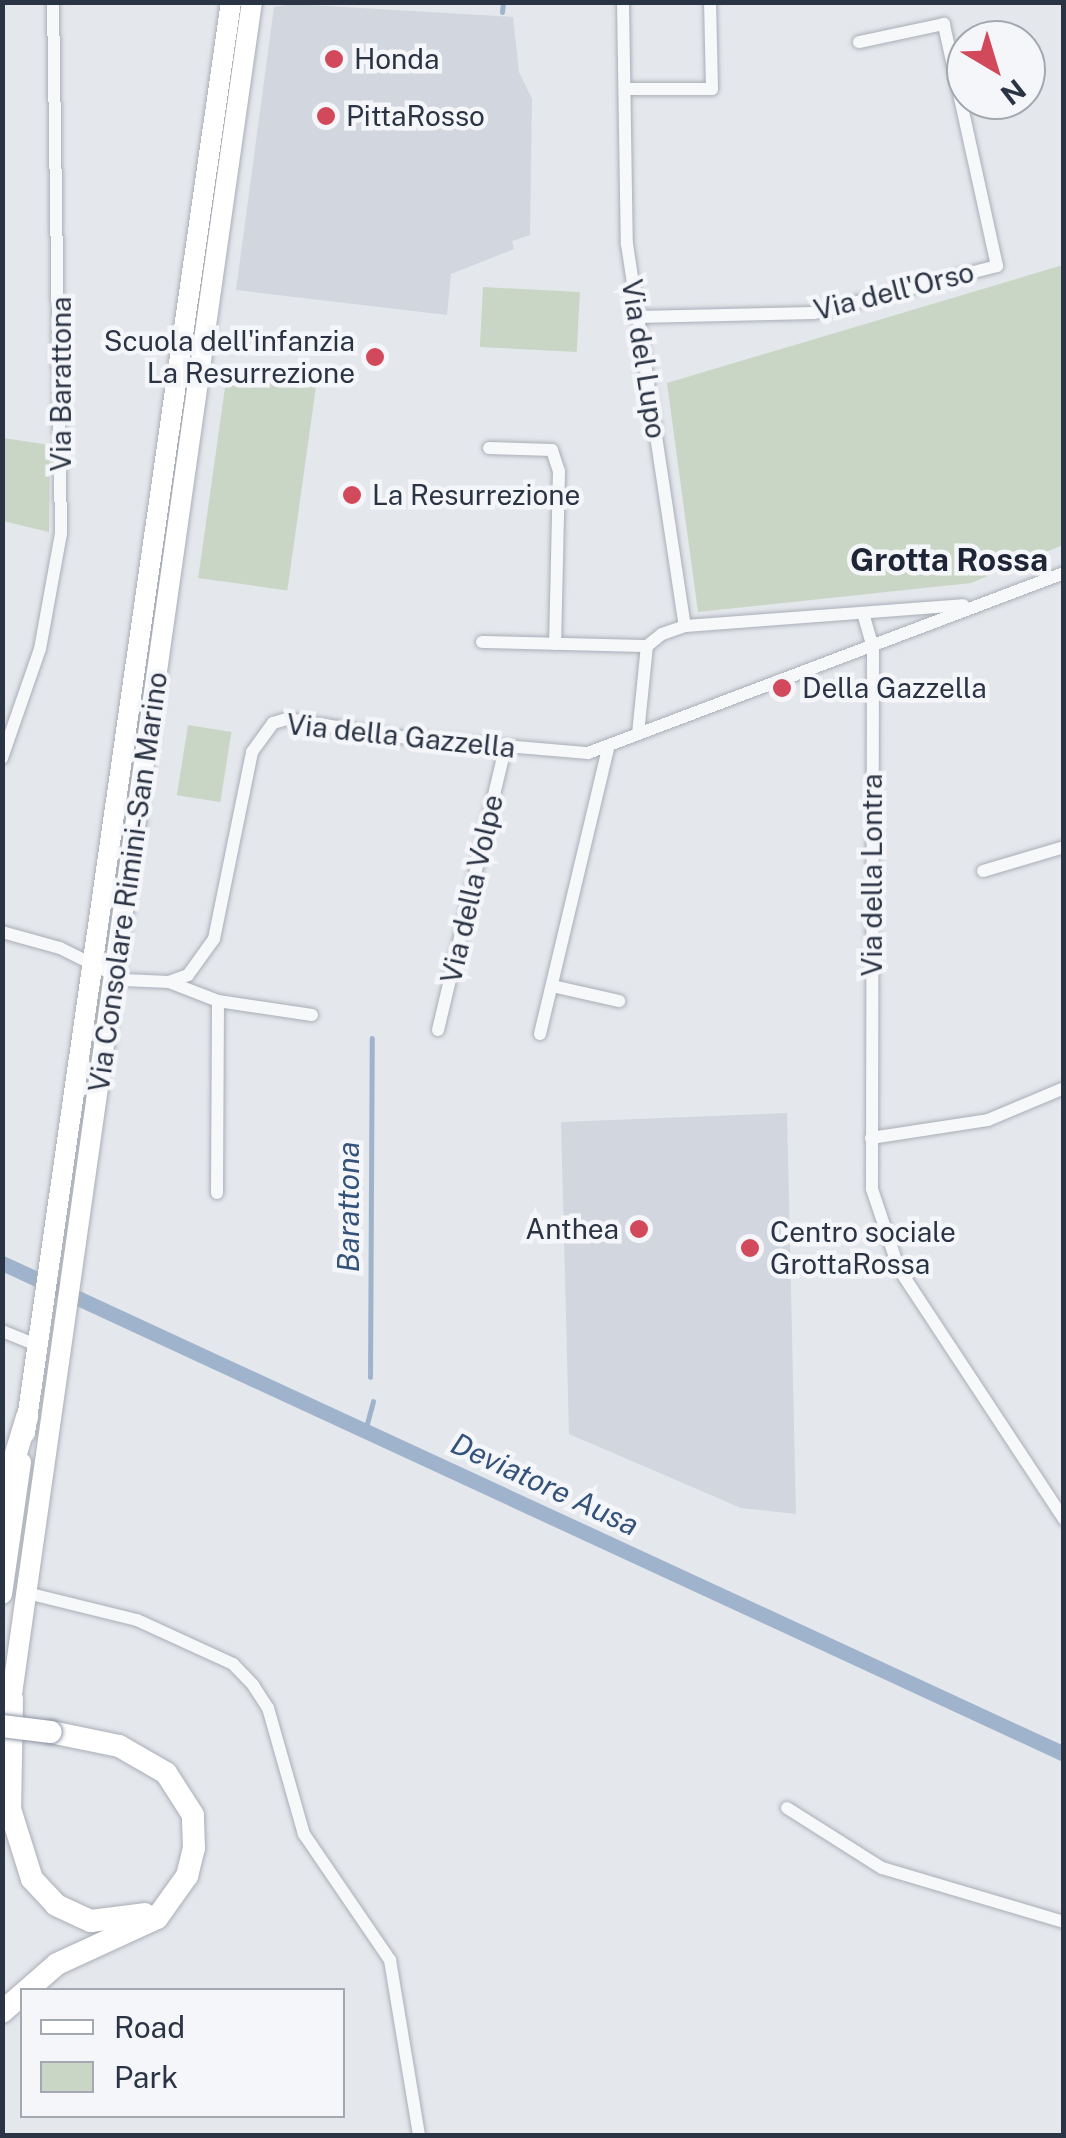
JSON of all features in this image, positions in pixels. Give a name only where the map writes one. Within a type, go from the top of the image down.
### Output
[{"type":"highway","points":[[2,1499],[27,1417]]},
{"type":"highway","points":[[12,1700],[10,1808],[18,1844],[44,1894],[70,1914],[104,1924],[140,1917],[178,1894]]},
{"type":"highway","points":[[2,1726],[119,1746],[166,1773],[196,1829],[178,1894],[141,1928],[38,1976],[26,1988]]},
{"type":"highway","points":[[2,2012],[20,1994]]},
{"type":"main road","name":"Via Consolare Rimini-San Marino","points":[[2,1594],[232,2]]},
{"type":"main road","name":"Via Consolare Rimini-San Marino","points":[[2,1761],[252,2]]},
{"type":"street","name":"Via Barattona","points":[[2,758],[40,649],[61,534],[53,2]]},
{"type":"street","name":"Via del Lupo","points":[[623,2],[627,244],[685,626]]},
{"type":"street","points":[[626,89],[712,89],[710,2]]},
{"type":"street","name":"Via dell'Orso","points":[[637,318],[814,313],[997,266],[944,24],[859,42]]},
{"type":"street","points":[[489,448],[552,450],[556,461],[554,644]]},
{"type":"street","name":"Via della Gazzella","points":[[168,982],[195,968],[214,939],[252,752],[273,724],[306,721],[505,748],[608,748],[1064,573]]},
{"type":"street","name":"Via della Gazzella","points":[[647,646],[685,626],[976,604]]},
{"type":"street","name":"Via della Lontra","points":[[863,613],[873,647],[872,1189],[899,1268],[1064,1519]]},
{"type":"street","points":[[482,642],[647,646],[638,734]]},
{"type":"street","name":"Via della Volpe","points":[[438,1030],[505,748]]},
{"type":"street","points":[[540,1034],[608,748]]},
{"type":"street","points":[[983,871],[1064,848]]},
{"type":"street","points":[[2,932],[93,962],[114,977],[168,982],[218,1001],[312,1016]]},
{"type":"street","points":[[552,986],[619,1001]]},
{"type":"street","points":[[216,1193],[218,1001]]},
{"type":"street","points":[[871,1138],[988,1120],[1064,1088]]},
{"type":"street","points":[[2,1331],[37,1345]]},
{"type":"street","points":[[27,1594],[138,1620],[232,1664],[253,1685],[268,1708],[304,1834],[390,1960],[419,2136]]},
{"type":"street","points":[[786,1808],[882,1868],[1064,1922]]},
{"type":"shaded area","points":[[293,4],[513,17],[519,72],[532,99],[530,235],[512,241],[514,249],[451,274],[447,315],[236,290],[274,7]]},
{"type":"shaded area","points":[[787,1113],[796,1514],[741,1508],[569,1434],[561,1122]]},
{"type":"green space","points":[[1063,265],[1063,545],[971,583],[698,612],[667,383]]},
{"type":"green space","points":[[483,287],[580,292],[577,352],[480,347]]},
{"type":"green space","points":[[228,366],[317,379],[287,590],[198,578]]},
{"type":"green space","points":[[3,438],[50,445],[49,532],[3,521]]},
{"type":"green space","points":[[188,725],[231,732],[220,802],[177,795]]},
{"type":"waterway","name":"Barattona","points":[[502,12],[503,2]]},
{"type":"waterway","name":"Barattona","points":[[370,1377],[372,1038]]},
{"type":"waterway","name":"Deviatore Ausa","points":[[2,1263],[1064,1754]]},
{"type":"waterway","name":"Barattona","points":[[365,1431],[373,1401]]},
{"type":"place","name":"Honda","points":[[334,59]]},
{"type":"place","name":"PittaRosso","points":[[326,116]]},
{"type":"place","name":"Scuola dell'infanzia La Resurrezione","points":[[375,357]]},
{"type":"place","name":"La Resurrezione","points":[[352,495]]},
{"type":"place","name":"Della Gazzella","points":[[782,688]]},
{"type":"place","name":"Anthea","points":[[639,1229]]},
{"type":"place","name":"Centro sociale GrottaRossa","points":[[750,1248]]},
{"type":"district","name":"Grotta Rossa","points":[[949,560]]}]
